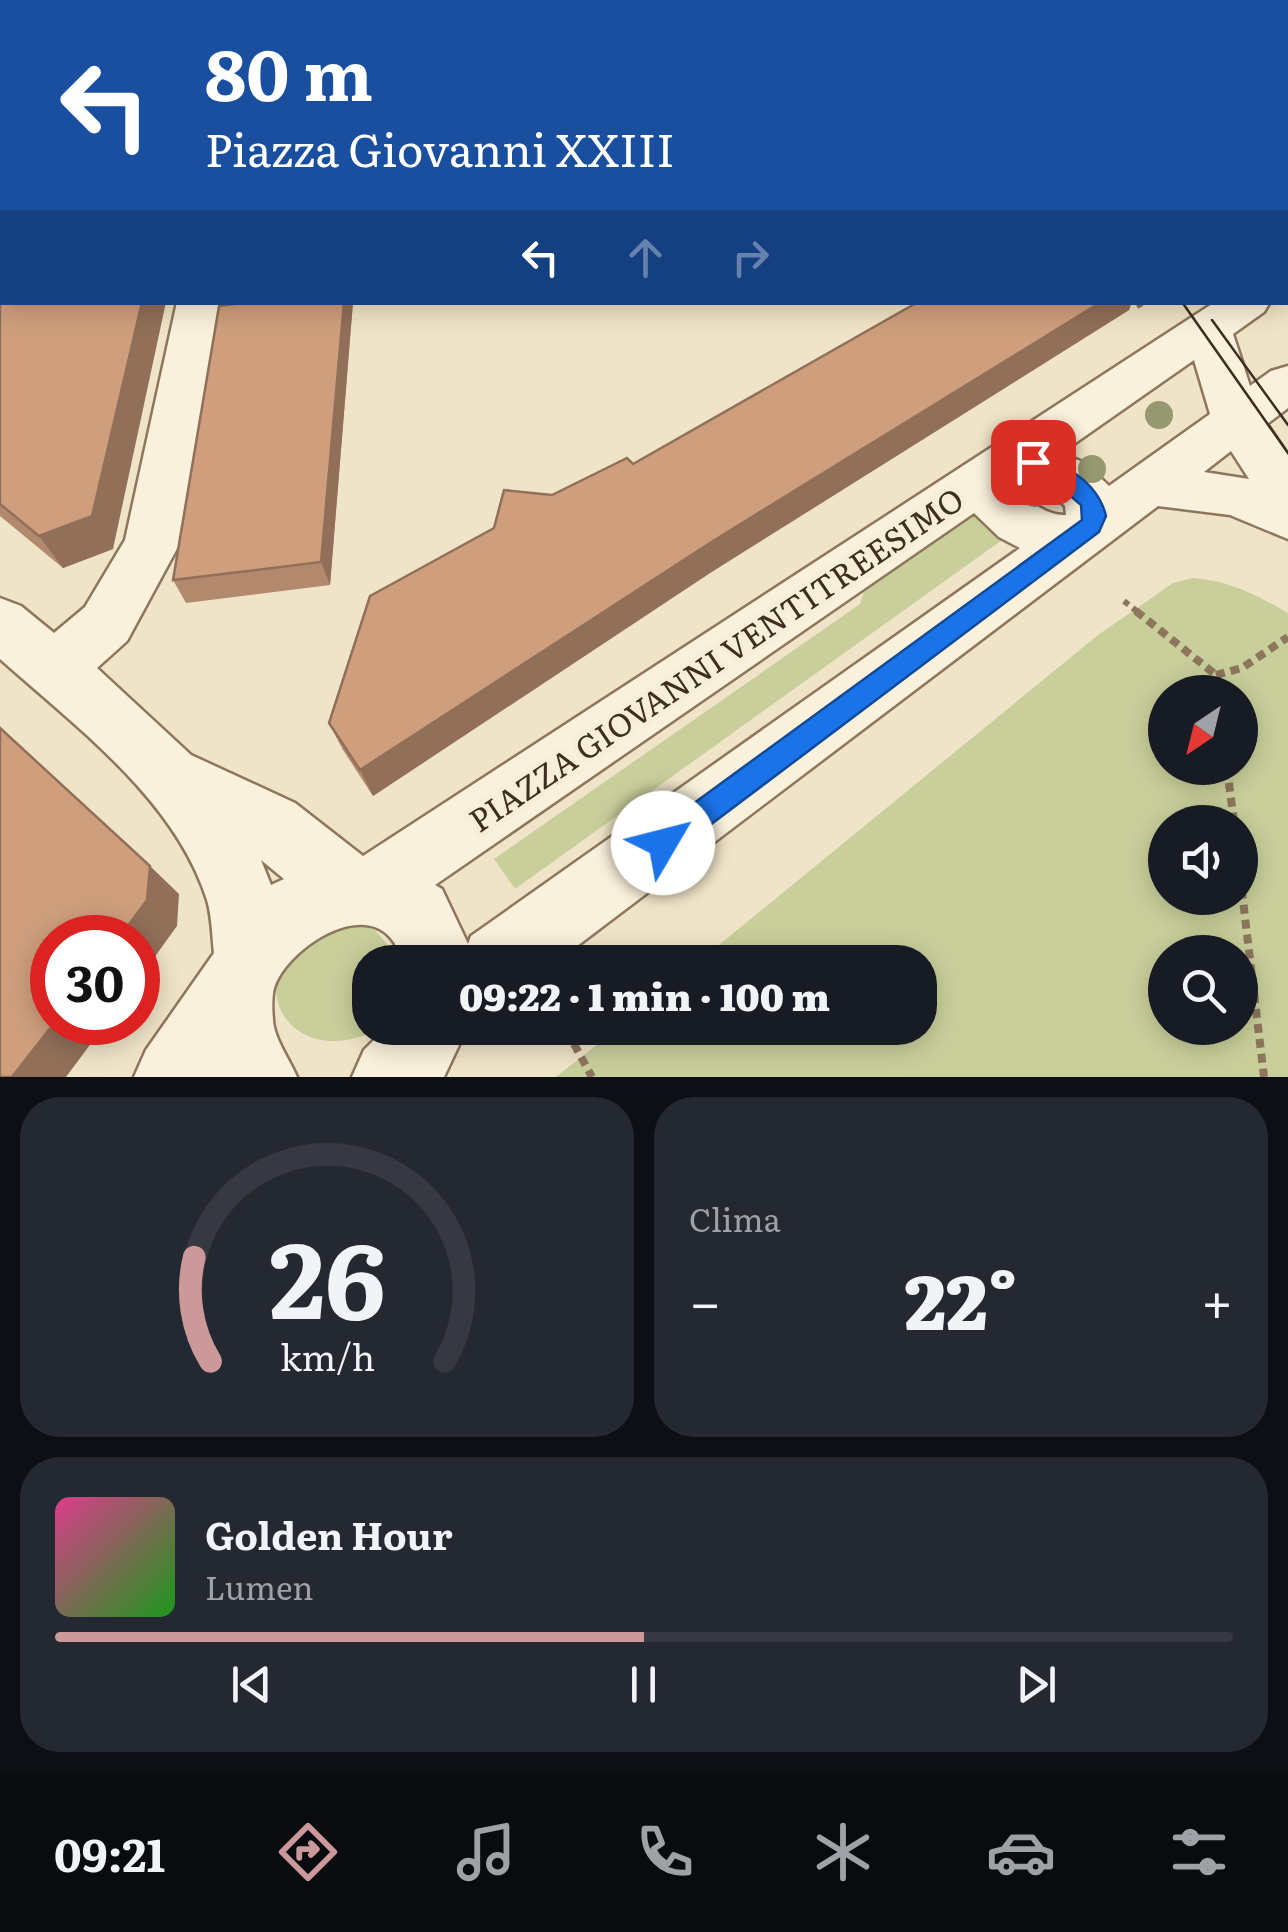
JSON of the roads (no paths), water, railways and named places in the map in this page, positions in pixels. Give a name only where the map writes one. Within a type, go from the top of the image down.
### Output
[{"type":"street","points":[[53,670],[106,624],[152,543],[199,305]]},
{"type":"street","points":[[1215,311],[1272,404],[1288,496]]},
{"type":"street","name":"PIAZZA GIOVANNI VENTITREESIMO","points":[[362,890],[998,467],[1215,311]]},
{"type":"street","points":[[519,945],[1146,485],[1272,404]]},
{"type":"street","points":[[998,467],[990,495],[1018,522],[1050,538],[1085,530]]},
{"type":"street","points":[[1146,485],[1238,496],[1288,518]]},
{"type":"street","points":[[0,623],[164,771],[198,812],[240,888],[249,917],[245,969],[235,1000],[236,1034],[240,1052],[258,1077]]},
{"type":"street","points":[[164,771],[199,793],[271,826],[362,890],[401,901],[422,921],[433,945]]},
{"type":"street","points":[[173,1077],[266,933],[293,909],[325,894],[362,890]]},
{"type":"tram line","points":[[1184,305],[1288,453]]},
{"type":"tram line","points":[[1212,320],[1288,425]]}]
